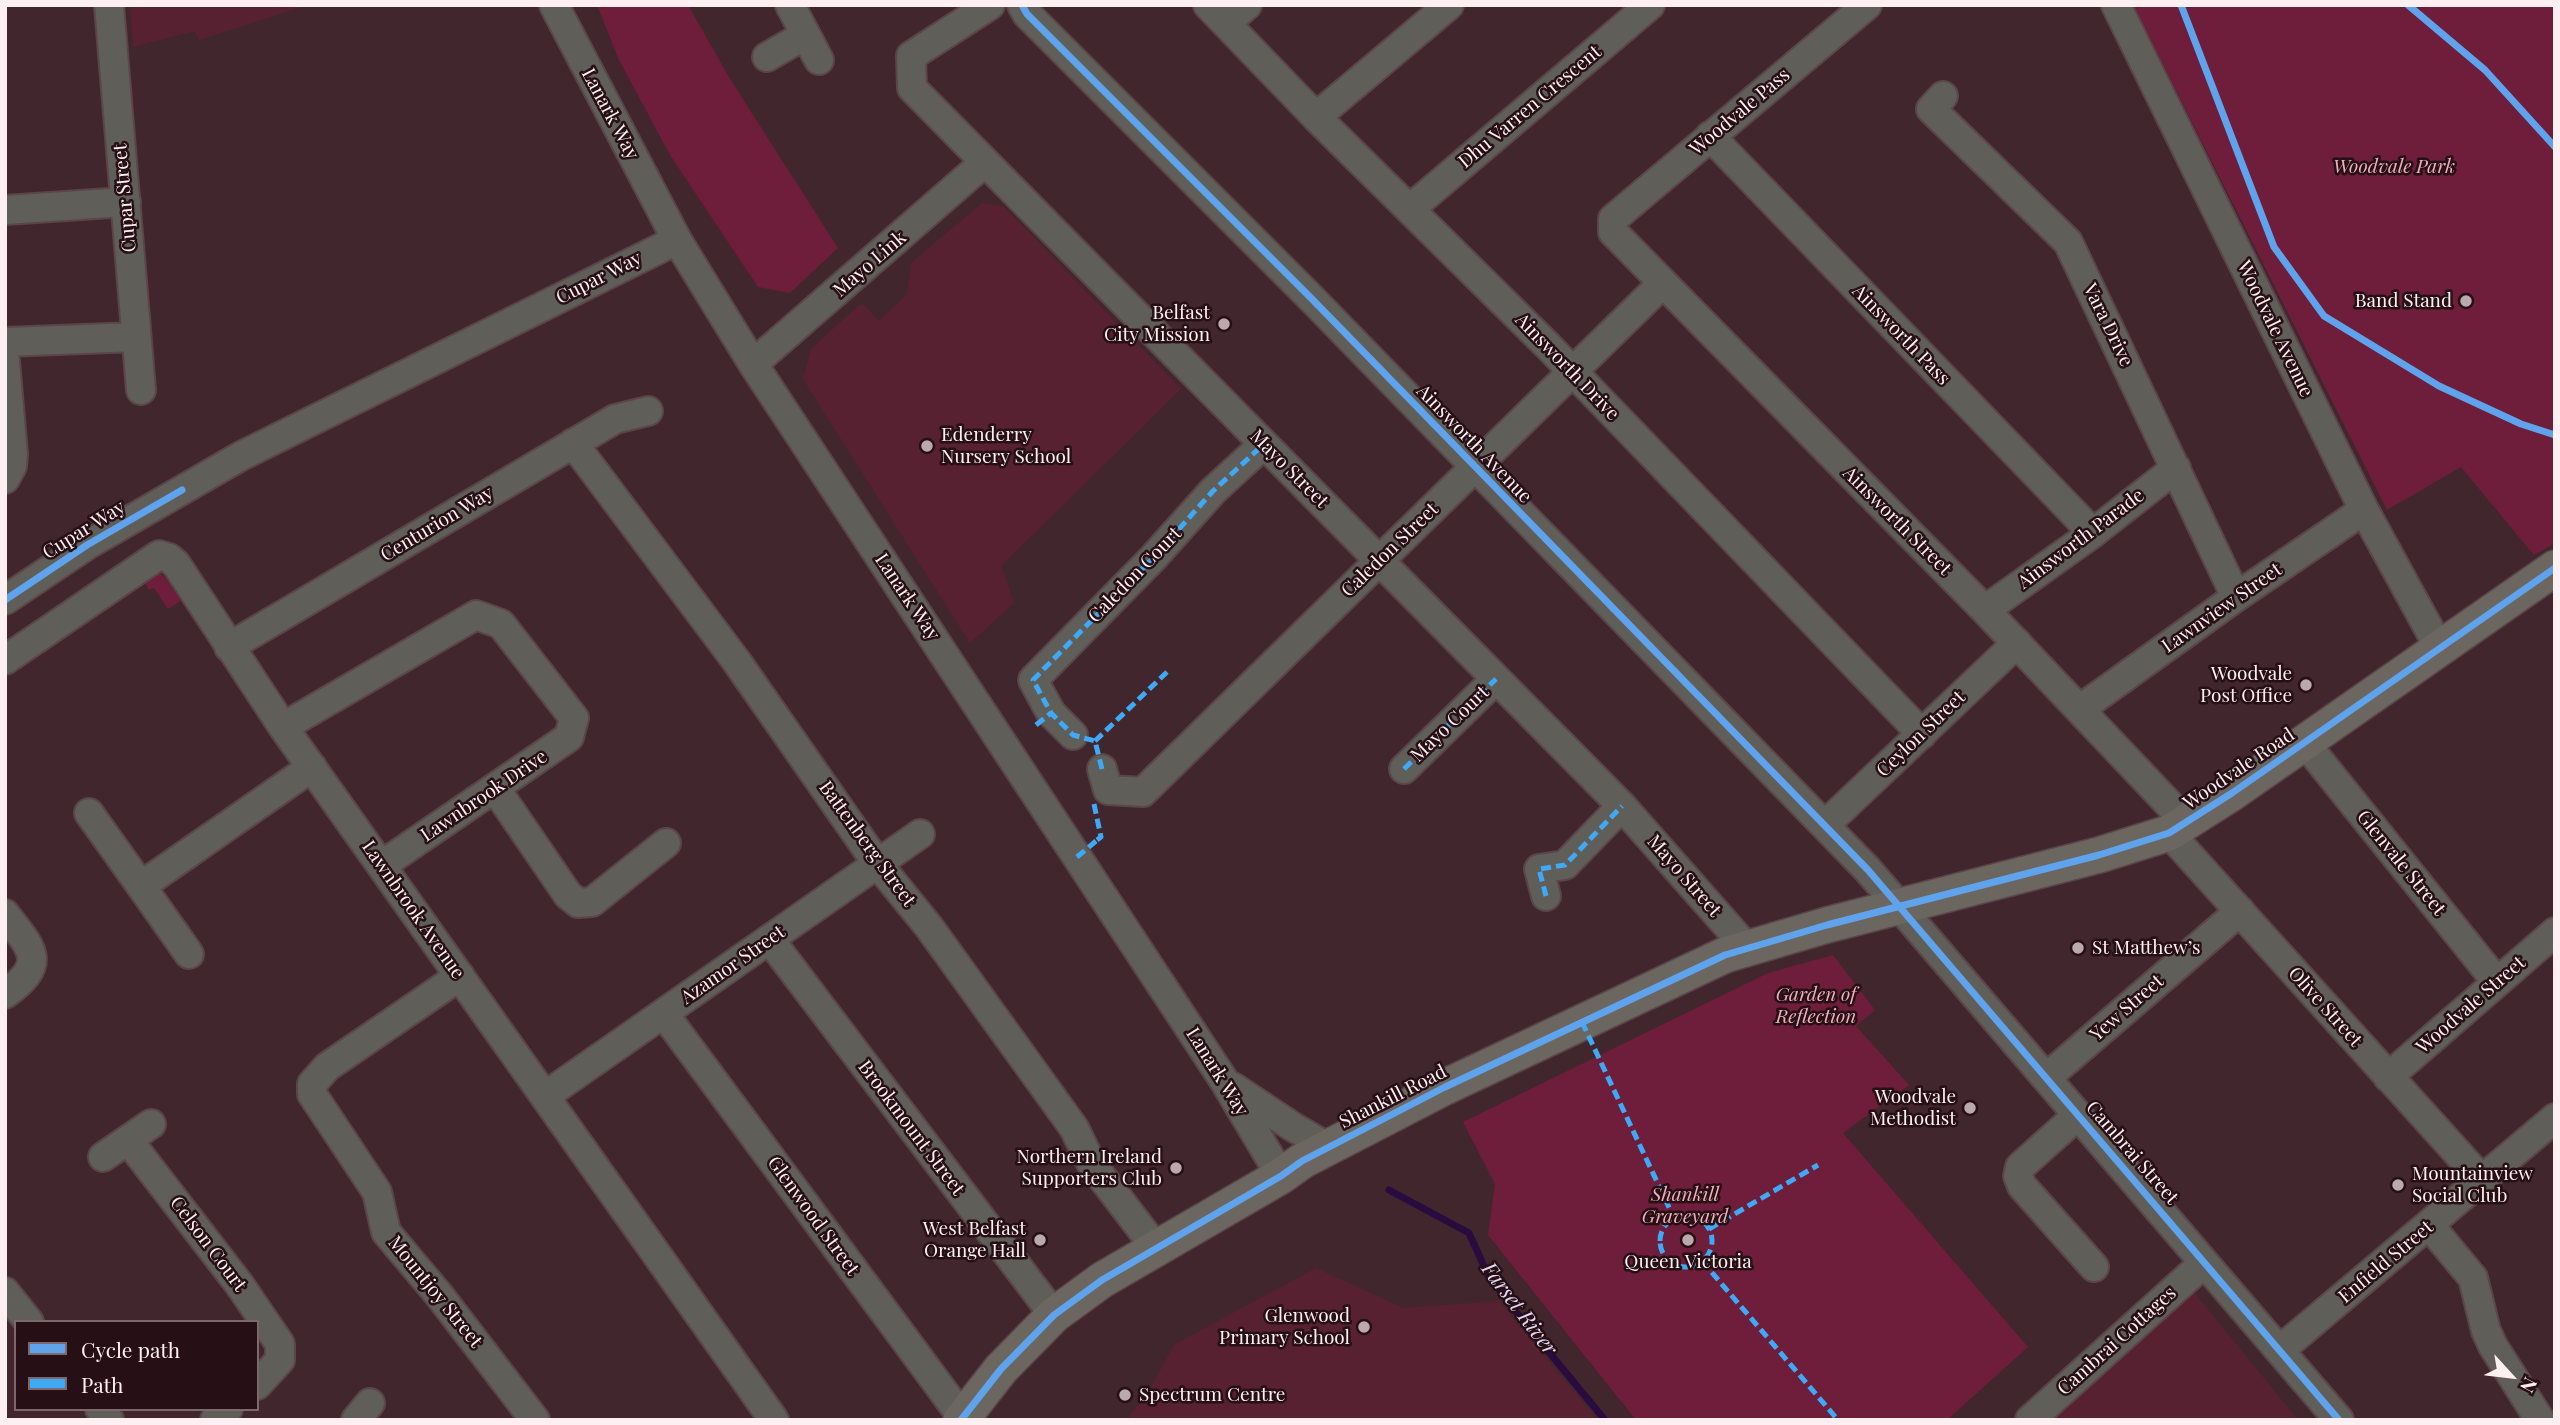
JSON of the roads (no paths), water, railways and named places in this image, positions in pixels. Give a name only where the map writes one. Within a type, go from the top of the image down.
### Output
[{"type":"main road","name":"Woodvale Road","points":[[1900,907],[2086,858],[2178,828],[2305,743],[2555,568]]},
{"type":"main road","name":"Shankill Road","points":[[962,1419],[1001,1369],[1054,1315],[1102,1280],[1282,1176],[1303,1161],[1445,1087],[1725,955],[1900,907]]},
{"type":"street","name":"Cupar Street","points":[[108,5],[141,390]]},
{"type":"street","name":"Lanark Way","points":[[554,5],[677,240],[753,364],[1225,1082],[1282,1176]]},
{"type":"street","points":[[790,5],[819,60]]},
{"type":"street","name":"Mayo Street","points":[[990,5],[911,56],[912,88],[1622,806],[1747,948]]},
{"type":"street","name":"Ainsworth Avenue","points":[[1022,5],[1027,14],[1312,299],[1825,825],[1900,907]]},
{"type":"street","points":[[1316,117],[1449,5]]},
{"type":"street","name":"Dhu Varren Crescent","points":[[1411,208],[1650,5]]},
{"type":"street","name":"Woodvale Pass","points":[[1613,219],[1867,5]]},
{"type":"street","name":"Woodvale Avenue","points":[[2116,5],[2364,510],[2440,649]]},
{"type":"street","name":"Ainsworth Drive","points":[[1227,11],[1316,117],[1411,208],[1573,372],[1922,734]]},
{"type":"street","points":[[767,57],[805,35]]},
{"type":"street","name":"Vara Drive","points":[[1943,96],[1931,109],[2068,242],[2236,597]]},
{"type":"street","name":"Ainsworth Pass","points":[[1710,136],[2093,533]]},
{"type":"street","name":"Mayo Link","points":[[753,364],[985,162]]},
{"type":"street","points":[[5,210],[126,202]]},
{"type":"street","name":"Ainsworth Street","points":[[1613,219],[1613,232],[2080,709],[2178,828]]},
{"type":"street","name":"Cupar Way","points":[[5,600],[87,545],[241,456],[677,240]]},
{"type":"street","name":"Caledon Street","points":[[1101,788],[1143,792],[1663,283]]},
{"type":"street","points":[[5,342],[136,337]]},
{"type":"street","points":[[5,361],[13,454],[12,466],[5,479]]},
{"type":"street","name":"Centurion Way","points":[[229,647],[615,419],[648,411]]},
{"type":"street","name":"Battenberg Street","points":[[573,443],[737,662],[877,863],[929,927],[1074,1129],[1091,1163],[1156,1248]]},
{"type":"street","name":"Caledon Court","points":[[1073,735],[1044,719],[1033,680],[1153,558],[1213,491],[1264,444]]},
{"type":"street","name":"Ainsworth Parade","points":[[1985,610],[2093,533],[2176,467]]},
{"type":"street","name":"Lawnview Street","points":[[2080,709],[2236,597],[2364,510]]},
{"type":"street","name":"Lawnbrook Avenue","points":[[5,660],[159,555],[176,564],[283,727],[774,1420]]},
{"type":"street","name":"Lawnbrook Drive","points":[[283,727],[476,615],[501,624],[575,718],[569,737],[382,865]]},
{"type":"street","name":"Ceylon Street","points":[[1825,825],[2017,643]]},
{"type":"street","name":"Mayo Court","points":[[1404,769],[1496,678]]},
{"type":"street","name":"Glenvale Street","points":[[2305,743],[2497,982]]},
{"type":"street","points":[[141,886],[312,767]]},
{"type":"street","points":[[495,788],[568,895],[579,903],[592,902],[666,843]]},
{"type":"street","points":[[1546,896],[1539,869],[1565,864],[1622,806]]},
{"type":"street","points":[[89,814],[189,954]]},
{"type":"street","name":"Olive Street","points":[[2178,828],[2240,911],[2482,1180]]},
{"type":"street","name":"Azamor Street","points":[[545,1096],[920,834]]},
{"type":"street","name":"Cambrai Street","points":[[1900,907],[2339,1420]]},
{"type":"street","name":"Yew Street","points":[[2046,1078],[2240,911]]},
{"type":"street","points":[[5,914],[29,944],[33,963],[26,979],[5,994]]},
{"type":"street","name":"Woodvale Street","points":[[2388,1077],[2555,932]]},
{"type":"street","name":"Brookmount Street","points":[[770,940],[1054,1315]]},
{"type":"street","name":"Mountjoy Street","points":[[460,976],[327,1068],[312,1084],[312,1094],[377,1192],[386,1232],[535,1420]]},
{"type":"street","name":"Glenwood Street","points":[[664,1014],[962,1419]]},
{"type":"street","points":[[1225,1082],[1293,1128],[1329,1148]]},
{"type":"street","points":[[2078,1115],[2020,1167],[2018,1176],[2022,1186],[2094,1267]]},
{"type":"street","name":"Enfield Street","points":[[2280,1350],[2555,1118]]},
{"type":"street","points":[[103,1157],[151,1124]]},
{"type":"street","name":"Celson Court","points":[[128,1140],[239,1284],[280,1344],[280,1360],[259,1383]]},
{"type":"street","points":[[2430,1226],[2473,1278],[2486,1331],[2493,1346],[2540,1420]]},
{"type":"street","name":"Cambrai Cottages","points":[[2030,1420],[2204,1263]]},
{"type":"street","points":[[5,1292],[27,1320]]},
{"type":"waterway","name":"Farset River","points":[[1389,1190],[1469,1233],[1488,1275],[1605,1420]]},
{"type":"place","name":"Band Stand","points":[[2466,301]]},
{"type":"place","name":"Belfast City Mission","points":[[1224,324]]},
{"type":"place","name":"Edenderry Nursery School","points":[[927,446]]},
{"type":"place","name":"Woodvale Post Office","points":[[2306,685]]},
{"type":"place","name":"St Matthew’s","points":[[2078,948]]},
{"type":"place","name":"Woodvale Methodist","points":[[1970,1108]]},
{"type":"place","name":"Northern Ireland Supporters Club","points":[[1176,1168]]},
{"type":"place","name":"Mountainview Social Club","points":[[2398,1185]]},
{"type":"place","name":"West Belfast Orange Hall","points":[[1040,1240]]},
{"type":"place","name":"Queen Victoria","points":[[1688,1240]]},
{"type":"place","name":"Glenwood Primary School","points":[[1364,1327]]},
{"type":"place","name":"Spectrum Centre","points":[[1125,1395]]},
{"type":"park label","name":"Woodvale Park","points":[[2394,167]]},
{"type":"park label","name":"Garden of Reflection","points":[[1816,1006]]},
{"type":"park label","name":"Shankill Graveyard","points":[[1685,1206]]}]
